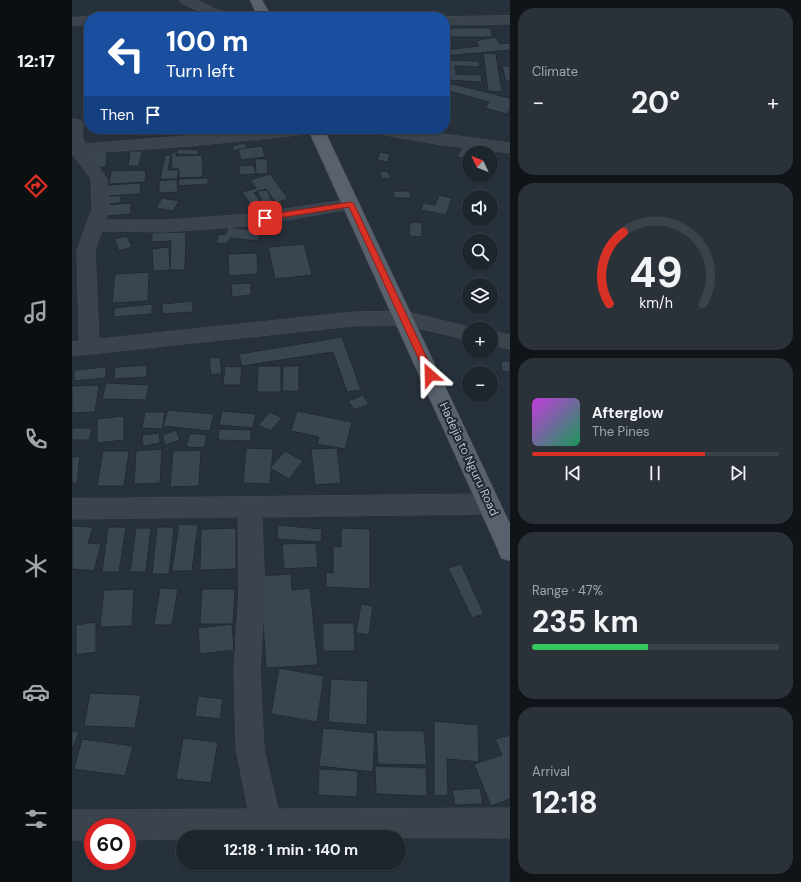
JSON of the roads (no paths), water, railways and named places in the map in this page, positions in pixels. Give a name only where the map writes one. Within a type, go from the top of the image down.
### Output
[{"type":"main road","points":[[256,0],[262,12]]},
{"type":"main road","name":"Hadejia to Nguru Road","points":[[318,134],[510,550]]},
{"type":"street","points":[[186,0],[217,12]]},
{"type":"street","points":[[450,21],[510,20]]},
{"type":"street","points":[[72,22],[84,21]]},
{"type":"street","points":[[74,121],[84,129]]},
{"type":"street","points":[[74,121],[75,148],[99,178],[101,209],[86,250],[80,349],[353,319],[404,318],[462,331]]},
{"type":"street","points":[[90,134],[107,147]]},
{"type":"street","points":[[75,148],[180,143],[263,134]]},
{"type":"street","points":[[408,134],[442,140],[510,148]]},
{"type":"street","points":[[99,178],[104,172],[107,159],[107,147]]},
{"type":"street","points":[[95,225],[166,226],[251,220],[351,204]]},
{"type":"street","points":[[498,339],[510,342]]},
{"type":"street","points":[[72,509],[489,504]]},
{"type":"street","points":[[250,507],[252,593],[247,670],[250,749],[266,824]]},
{"type":"street","points":[[72,825],[510,823]]}]
